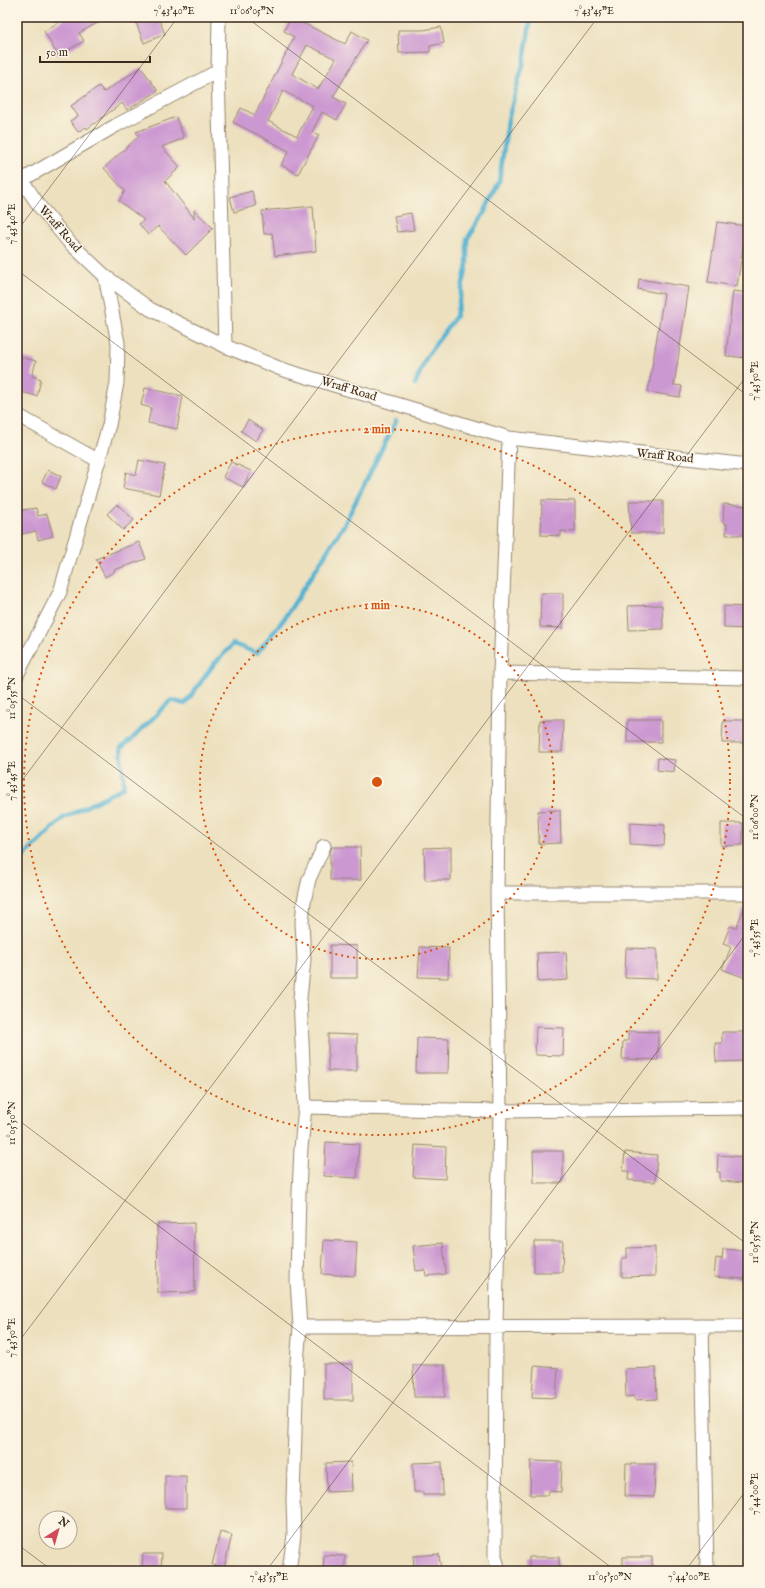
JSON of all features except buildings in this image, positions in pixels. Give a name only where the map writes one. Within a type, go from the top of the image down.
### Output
[{"type":"street","points":[[219,17],[218,71],[225,346]]},
{"type":"street","points":[[20,176],[218,71]]},
{"type":"street","name":"Wraff Road","points":[[20,176],[40,207],[69,242],[105,276],[150,309],[225,346],[281,369],[509,438],[748,465]]},
{"type":"street","points":[[17,675],[22,654],[60,592],[109,425],[117,383],[118,343],[105,276]]},
{"type":"street","points":[[17,415],[99,461]]},
{"type":"street","points":[[499,1571],[495,1556],[496,1327],[500,1111],[497,893],[500,673],[509,438]]},
{"type":"street","points":[[500,673],[748,678]]},
{"type":"street","points":[[290,1571],[294,1535],[293,1500],[297,1362],[300,1327],[297,1281],[298,1242],[301,1148],[305,1107],[300,998],[304,960],[302,922],[304,901],[309,879],[324,846]]},
{"type":"street","points":[[497,893],[748,894]]},
{"type":"street","points":[[305,1107],[500,1111],[748,1108]]},
{"type":"street","points":[[702,1326],[707,1571]]},
{"type":"street","points":[[300,1327],[748,1326]]},
{"type":"waterway","points":[[415,384],[427,356],[456,316],[467,265],[467,239],[484,213],[499,182],[508,120],[524,61],[531,17]]},
{"type":"waterway","points":[[17,863],[62,819],[124,787],[121,748],[171,700],[185,704],[214,664],[233,644],[257,653],[284,619],[344,525],[396,421]]}]
